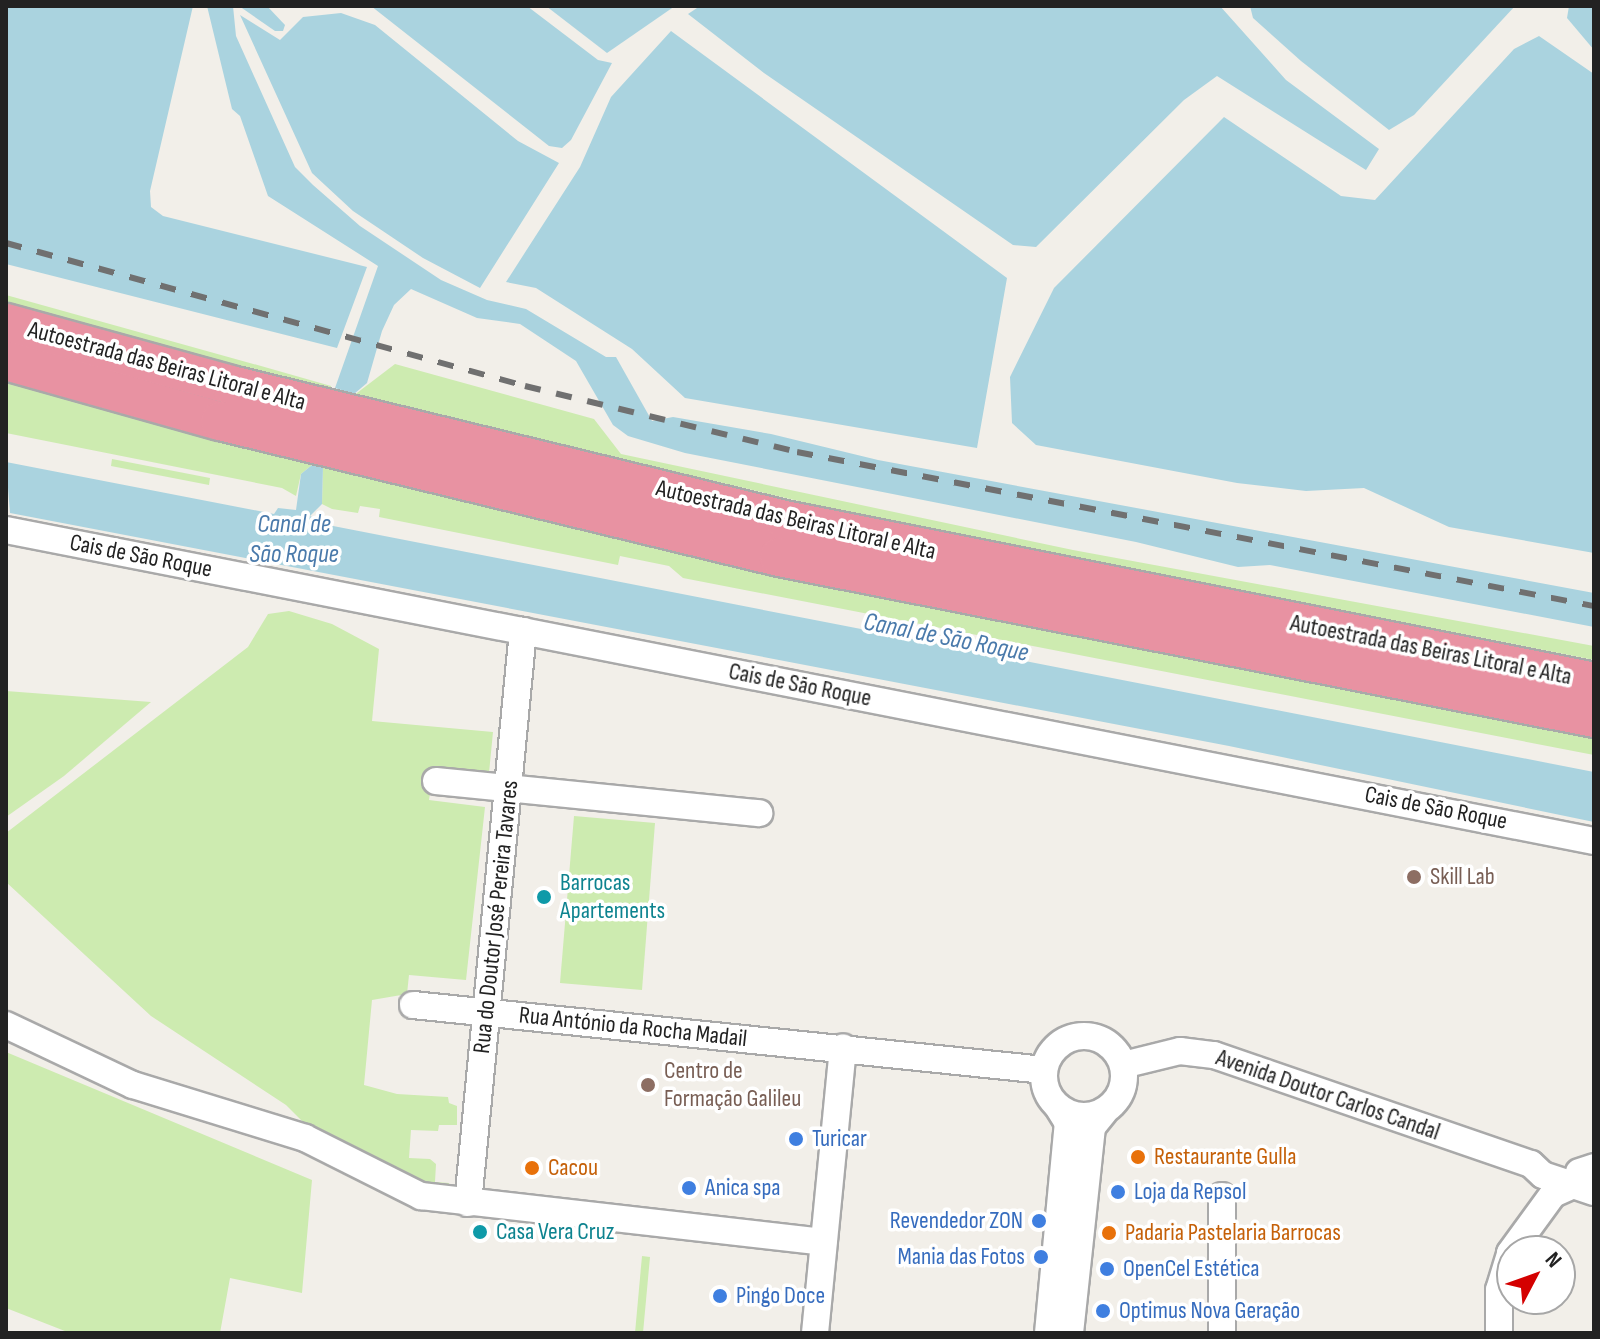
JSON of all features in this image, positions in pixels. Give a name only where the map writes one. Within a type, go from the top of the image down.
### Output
[{"type":"highway","name":"Autoestrada das Beiras Litoral e Alta","points":[[6,323],[231,385],[785,520],[1594,682]]},
{"type":"highway","name":"Autoestrada das Beiras Litoral e Alta","points":[[6,361],[220,421],[779,557],[1594,718]]},
{"type":"street","name":"Cais de São Roque","points":[[6,530],[1594,841]]},
{"type":"street","name":"Rua do Doutor José Pereira Tavares","points":[[468,1203],[523,631]]},
{"type":"street","points":[[436,781],[759,813]]},
{"type":"street","name":"Rua António da Rocha Madail","points":[[413,1005],[1044,1070]]},
{"type":"street","points":[[6,1025],[133,1085],[305,1138],[411,1193],[468,1203],[823,1242]]},
{"type":"street","points":[[1048,1333],[1068,1123],[1044,1084],[1044,1070],[1056,1046],[1081,1035],[1107,1042],[1123,1065],[1122,1091],[1092,1127],[1070,1333]]},
{"type":"street","points":[[815,1333],[843,1047]]},
{"type":"street","name":"Avenida Doutor Carlos Candal","points":[[1123,1065],[1180,1051],[1214,1055],[1531,1164],[1543,1175],[1587,1179]]},
{"type":"street","points":[[1058,1107],[1080,1116],[1104,1112]]},
{"type":"street","points":[[1499,1333],[1499,1290],[1510,1253],[1553,1194],[1587,1179]]},
{"type":"street","points":[[1222,1196],[1222,1333]]},
{"type":"green space","points":[[6,295],[331,386],[330,391],[6,305]]},
{"type":"green space","points":[[395,364],[594,419],[621,454],[1073,550],[1594,646],[1594,660],[841,511],[353,396]]},
{"type":"green space","points":[[6,380],[312,465],[301,474],[296,496],[282,488],[6,433]]},
{"type":"green space","points":[[112,459],[210,478],[209,485],[111,466]]},
{"type":"green space","points":[[323,467],[959,610],[1594,738],[1594,755],[683,578],[669,566],[620,556],[618,565],[379,517],[380,509],[360,506],[358,513],[332,509],[322,504]]},
{"type":"green space","points":[[289,611],[332,624],[379,649],[372,721],[493,732],[489,773],[434,768],[429,800],[485,807],[466,980],[409,975],[407,994],[372,1000],[364,1085],[397,1094],[448,1097],[449,1103],[457,1106],[457,1125],[439,1125],[438,1131],[411,1130],[409,1158],[430,1159],[436,1164],[435,1182],[449,1183],[449,1192],[431,1190],[309,1128],[286,1105],[151,1016],[6,882],[6,833],[248,647],[268,614]]},
{"type":"green space","points":[[6,691],[151,702],[64,776],[6,817]]},
{"type":"green space","points":[[574,816],[655,823],[642,990],[560,983]]},
{"type":"green space","points":[[6,1052],[312,1180],[302,1293],[230,1278],[220,1333],[70,1333],[6,1308]]},
{"type":"green space","points":[[642,1256],[650,1257],[643,1333],[635,1333]]},
{"type":"water","points":[[6,6],[193,6],[150,191],[151,207],[163,216],[367,267],[337,348],[6,264]]},
{"type":"water","points":[[207,6],[233,6],[236,36],[295,167],[313,185],[360,226],[441,280],[487,300],[526,309],[606,357],[616,357],[652,421],[673,417],[771,434],[878,460],[1594,593],[1594,627],[1270,565],[1238,567],[1136,542],[685,453],[628,436],[613,425],[576,361],[520,324],[477,318],[411,289],[394,305],[382,331],[367,383],[354,394],[335,388],[378,266],[268,196],[240,116],[232,109]]},
{"type":"water","points":[[239,6],[267,6],[285,25],[283,31],[275,31]]},
{"type":"water","points":[[371,6],[527,6],[598,60],[612,63],[571,140],[562,148],[549,146]]},
{"type":"water","points":[[546,6],[675,6],[607,53]]},
{"type":"water","points":[[700,6],[1220,6],[1286,80],[1379,149],[1366,170],[1217,76],[1184,100],[1036,247],[1013,245],[764,73],[688,14]]},
{"type":"water","points":[[1250,6],[1515,6],[1414,115],[1389,130],[1301,61],[1253,18]]},
{"type":"water","points":[[1569,6],[1594,6],[1594,50],[1567,18]]},
{"type":"water","points":[[341,13],[375,25],[518,141],[559,163],[480,288],[423,258],[353,211],[312,173],[240,15],[280,40],[303,17]]},
{"type":"water","points":[[671,31],[1007,278],[977,448],[685,398],[632,349],[536,288],[506,282],[580,167],[611,97]]},
{"type":"water","points":[[1539,36],[1594,74],[1594,553],[1449,527],[1364,488],[1306,491],[1237,483],[1036,445],[1012,423],[1010,377],[1054,288],[1224,117],[1341,196],[1375,200],[1514,49]]},
{"type":"water","name":"Canal de São Roque","points":[[6,462],[274,514],[278,508],[296,510],[301,474],[312,465],[323,467],[322,504],[310,516],[328,525],[1594,772],[1594,822],[1229,746],[10,513]]},
{"type":"railway","points":[[6,243],[525,386],[797,452],[1594,606]]},
{"type":"place","name":"Skill Lab","points":[[1414,877]]},
{"type":"place","name":"Barrocas Apartements","points":[[544,897]]},
{"type":"place","name":"Centro de Formação Galileu","points":[[648,1085]]},
{"type":"place","name":"Turicar","points":[[796,1139]]},
{"type":"place","name":"Restaurante Gulla","points":[[1138,1157]]},
{"type":"place","name":"Cacou","points":[[532,1168]]},
{"type":"place","name":"Anica spa","points":[[689,1188]]},
{"type":"place","name":"Loja da Repsol","points":[[1118,1192]]},
{"type":"place","name":"Revendedor ZON","points":[[1039,1221]]},
{"type":"place","name":"Casa Vera Cruz","points":[[480,1232]]},
{"type":"place","name":"Padaria Pastelaria Barrocas","points":[[1109,1233]]},
{"type":"place","name":"Mania das Fotos","points":[[1041,1257]]},
{"type":"place","name":"OpenCel Estética","points":[[1107,1269]]},
{"type":"place","name":"Pingo Doce","points":[[720,1296]]},
{"type":"place","name":"Optimus Nova Geração","points":[[1103,1311]]}]
